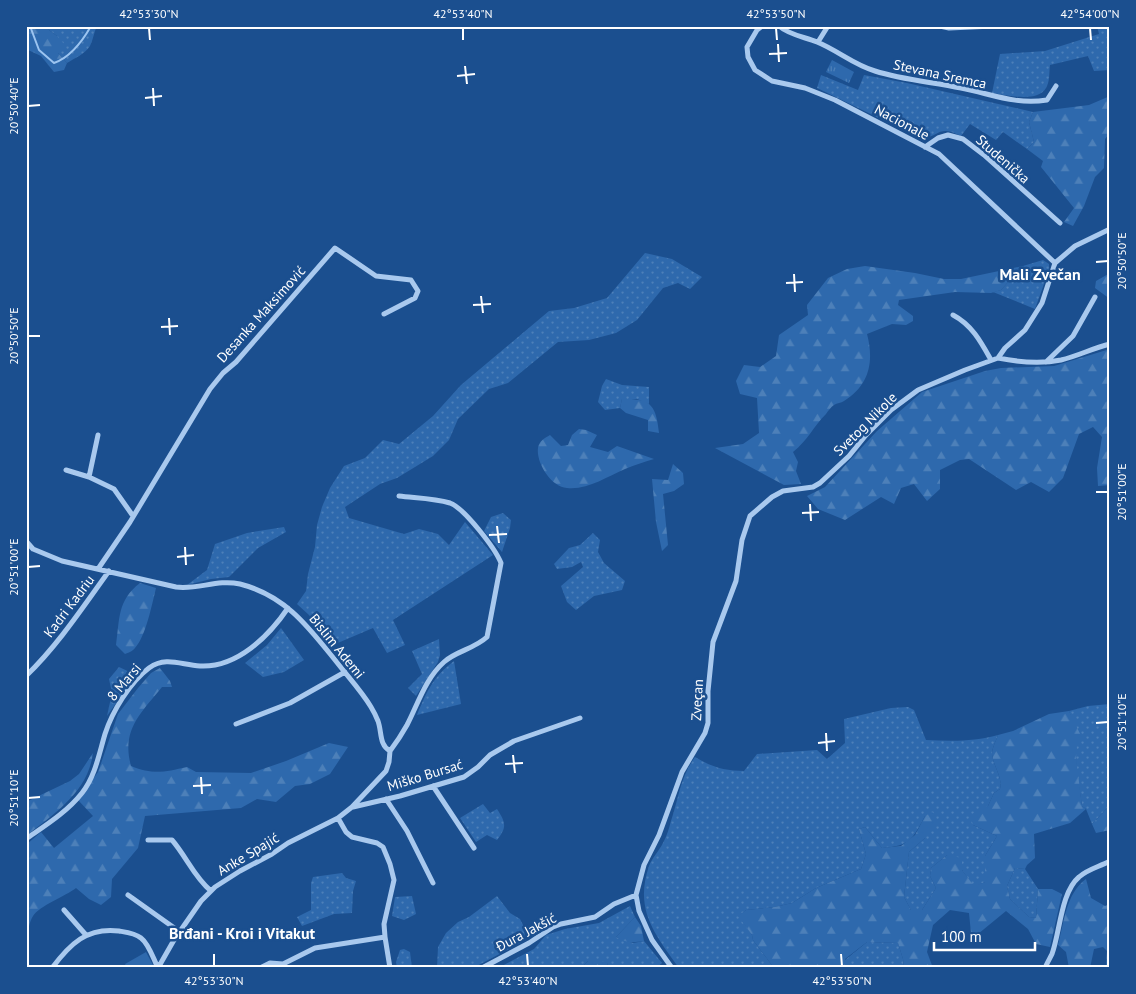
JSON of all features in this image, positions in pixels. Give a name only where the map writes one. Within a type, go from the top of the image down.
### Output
[{"type":"street","name":"Nacionale","points":[[762,26],[757,30],[747,47],[748,57],[755,70],[772,81],[805,88],[835,100],[939,154],[1055,263]]},
{"type":"street","name":"Stevana Sremca","points":[[779,26],[792,33],[818,42],[850,61],[875,71],[964,88],[1004,99],[1032,102],[1047,100],[1056,86]]},
{"type":"street","points":[[818,42],[828,26]]},
{"type":"street","points":[[940,26],[949,28],[993,26]]},
{"type":"street","name":"Studenička","points":[[925,147],[938,138],[948,136],[963,140],[984,155],[1060,223]]},
{"type":"street","points":[[1055,263],[1074,246],[1110,229]]},
{"type":"street","name":"Desanka Maksimović","points":[[98,569],[133,516],[210,389],[223,373],[236,362],[335,248],[376,276],[411,280],[418,291],[415,298],[384,314]]},
{"type":"street","name":"Svetog Nikole","points":[[783,491],[813,487],[820,483],[849,456],[866,435],[891,410],[918,390],[998,358],[1005,348],[1025,330],[1042,303],[1055,263]]},
{"type":"street","points":[[1045,362],[1073,336],[1095,297]]},
{"type":"street","points":[[953,315],[963,320],[971,328],[992,360]]},
{"type":"street","points":[[998,358],[1045,362],[1062,360],[1110,344]]},
{"type":"street","points":[[89,477],[98,435]]},
{"type":"street","points":[[66,470],[89,477],[114,489],[133,516]]},
{"type":"street","name":"Zveçan","points":[[636,895],[644,865],[659,835],[682,772],[705,733],[708,723],[708,691],[713,642],[736,582],[742,540],[750,516],[758,508],[783,491]]},
{"type":"street","points":[[352,807],[386,771],[390,751],[407,725],[418,699],[431,678],[444,662],[480,644],[486,637],[501,562],[482,534],[463,512],[452,504],[399,496]]},
{"type":"street","name":"Bislim Ademi","points":[[26,541],[33,549],[62,561],[184,588],[224,582],[240,584],[267,595],[300,617],[345,672],[372,708],[385,749],[390,751]]},
{"type":"street","name":"Kadri Kadriu","points":[[26,676],[37,666],[72,623],[109,571]]},
{"type":"street","name":"8 Marsi","points":[[26,839],[58,817],[82,793],[96,764],[115,711],[137,680],[148,669],[164,661],[200,666],[213,665],[239,657],[276,626],[288,608]]},
{"type":"street","points":[[236,724],[290,703],[345,672]]},
{"type":"street","name":"Miško Bursać","points":[[352,807],[464,777],[490,755],[514,742],[580,718]]},
{"type":"street","points":[[433,786],[474,848]]},
{"type":"street","points":[[386,799],[407,831],[433,883]]},
{"type":"street","name":"Anke Spajić","points":[[158,968],[201,901],[211,891],[240,871],[288,843],[338,818],[352,807]]},
{"type":"street","points":[[338,818],[346,832],[352,836],[377,843],[383,847],[386,854],[394,880],[386,909],[384,937],[390,968]]},
{"type":"street","points":[[148,840],[172,840],[201,883],[211,891]]},
{"type":"street","points":[[1045,968],[1052,953],[1073,884],[1092,868],[1110,861]]},
{"type":"street","points":[[128,895],[180,932]]},
{"type":"street","points":[[636,895],[639,911],[652,940],[672,968]]},
{"type":"street","name":"Ðura Jakšić","points":[[482,968],[530,943],[553,927],[595,917],[624,899],[636,895]]},
{"type":"street","points":[[64,910],[86,935]]},
{"type":"street","points":[[52,968],[61,955],[86,935],[107,930],[135,935],[141,938],[158,968]]},
{"type":"street","points":[[260,968],[270,963],[283,964],[315,948],[384,937]]},
{"type":"green space","points":[[26,26],[48,26],[49,30],[65,45],[58,53],[67,63],[64,70],[54,72],[41,56],[26,49]]},
{"type":"green space","points":[[48,26],[97,26],[88,49],[67,63],[58,53],[57,36],[49,30]]},
{"type":"green space","points":[[1097,26],[1110,26],[1110,70],[1094,71],[1088,56],[1050,65],[1049,80],[1042,93],[1021,97],[992,93],[1000,54],[1045,51],[1099,34]]},
{"type":"green space","points":[[832,60],[854,72],[849,83],[826,72]]},
{"type":"green space","points":[[821,75],[858,90],[864,75],[1033,112],[1029,122],[1034,142],[1027,149],[1003,132],[996,140],[970,124],[961,136],[944,131],[922,139],[817,88]]},
{"type":"green space","points":[[1110,96],[1110,133],[1105,139],[1104,168],[1095,177],[1084,206],[1073,226],[1064,222],[1074,208],[1041,167],[1043,161],[1027,149],[1034,142],[1029,122],[1033,112],[1089,105]]},
{"type":"green space","points":[[645,253],[672,259],[702,277],[690,289],[678,283],[663,288],[637,320],[616,333],[589,340],[558,342],[508,383],[489,389],[458,419],[449,440],[433,456],[397,478],[380,484],[345,507],[349,518],[404,534],[419,529],[438,534],[449,545],[465,522],[493,555],[393,620],[405,645],[387,653],[373,628],[333,645],[309,615],[297,604],[306,591],[315,547],[317,525],[322,507],[330,488],[344,466],[365,458],[383,440],[399,444],[433,416],[461,385],[549,311],[574,308],[607,298]]},
{"type":"green space","points":[[1043,260],[1049,264],[1049,270],[1035,309],[993,292],[1001,290],[1010,280],[1029,269],[1023,266]]},
{"type":"green space","points":[[865,266],[944,279],[961,279],[1023,266],[1030,268],[1010,280],[1001,290],[991,293],[955,292],[899,300],[898,305],[913,316],[913,321],[906,325],[892,324],[867,334],[870,363],[865,380],[860,388],[844,401],[835,404],[803,443],[793,452],[798,462],[796,471],[801,484],[784,485],[715,448],[743,444],[759,433],[757,398],[740,394],[736,381],[744,365],[760,367],[776,356],[779,335],[808,315],[807,305],[828,278],[847,269]]},
{"type":"green space","points":[[1110,273],[1110,299],[1095,288],[1096,281]]},
{"type":"green space","points":[[1110,349],[1110,485],[1098,486],[1097,468],[1102,437],[1093,427],[1079,434],[1063,478],[1049,492],[1031,482],[1016,490],[969,459],[960,460],[940,470],[940,489],[927,501],[914,484],[901,488],[894,504],[881,497],[845,520],[818,509],[807,496],[825,487],[877,431],[922,392],[985,371],[1001,368],[1054,366]]},
{"type":"green space","points":[[606,379],[622,385],[649,387],[649,404],[637,399],[622,399],[620,408],[605,410],[598,402]]},
{"type":"green space","points":[[622,399],[640,400],[650,405],[656,416],[659,433],[648,431],[648,420],[626,413],[620,408]]},
{"type":"green space","points":[[579,429],[597,435],[590,447],[608,452],[617,446],[654,459],[590,485],[575,488],[561,487],[550,479],[542,467],[538,448],[542,440],[550,435],[561,446],[568,445],[572,435]]},
{"type":"green space","points":[[673,464],[683,473],[684,484],[674,491],[663,494],[668,545],[662,551],[656,522],[652,479],[668,480]]},
{"type":"green space","points":[[503,513],[511,520],[502,552],[484,531],[491,517]]},
{"type":"green space","points":[[284,527],[286,532],[258,548],[229,577],[187,585],[207,570],[215,544],[247,533]]},
{"type":"green space","points":[[593,533],[600,540],[598,552],[604,563],[625,581],[622,590],[594,596],[576,610],[567,602],[561,586],[583,567],[581,562],[572,567],[557,569],[554,564],[569,548],[580,545]]},
{"type":"green space","points":[[140,583],[156,588],[148,620],[139,643],[134,649],[125,654],[116,645],[119,618],[127,596]]},
{"type":"green space","points":[[281,628],[304,660],[284,672],[263,677],[245,663],[267,645]]},
{"type":"green space","points":[[439,639],[440,655],[438,662],[416,696],[408,688],[422,674],[412,651]]},
{"type":"green space","points":[[454,661],[461,704],[417,715],[431,685]]},
{"type":"green space","points":[[119,667],[136,675],[107,716],[112,693],[109,679]]},
{"type":"green space","points":[[160,668],[170,681],[172,687],[162,687],[135,723],[129,742],[131,766],[153,772],[187,767],[196,772],[251,773],[329,743],[348,747],[330,774],[310,784],[295,786],[276,802],[257,799],[241,808],[145,816],[138,848],[112,879],[111,897],[101,905],[89,899],[76,888],[36,912],[30,921],[26,939],[26,845],[41,832],[54,848],[93,816],[78,800],[98,772],[118,714],[151,673]]},
{"type":"green space","points":[[1110,704],[1110,805],[1092,824],[1086,809],[1082,806],[1075,734],[1069,711],[1088,706]]},
{"type":"green space","points":[[908,707],[914,710],[926,740],[971,740],[998,735],[992,754],[1000,780],[1000,789],[994,793],[988,806],[973,825],[997,836],[985,856],[985,882],[974,887],[962,870],[947,855],[931,868],[930,876],[936,888],[922,910],[911,910],[904,897],[909,852],[925,838],[925,816],[913,836],[899,846],[882,848],[865,827],[859,829],[866,854],[861,869],[816,888],[792,903],[746,910],[739,916],[752,935],[753,940],[774,968],[679,968],[649,921],[644,896],[645,882],[650,863],[666,838],[683,780],[695,757],[719,768],[744,771],[757,754],[817,750],[827,759],[845,743],[844,719],[891,708]]},
{"type":"green space","points":[[1069,711],[1083,740],[1077,744],[1076,758],[1082,806],[1086,809],[1070,823],[1034,834],[1035,858],[1025,869],[1015,868],[1007,886],[1010,899],[1029,917],[1036,918],[1038,889],[1052,889],[1062,894],[1050,947],[1036,944],[1028,929],[1006,911],[978,934],[971,933],[969,913],[950,910],[933,925],[927,952],[933,968],[904,968],[898,943],[867,942],[845,959],[845,968],[774,968],[738,916],[746,910],[792,903],[816,888],[861,869],[866,854],[859,829],[865,827],[882,848],[901,846],[915,835],[925,816],[932,812],[936,815],[934,825],[925,838],[909,852],[904,897],[911,910],[922,910],[936,888],[930,876],[931,868],[947,855],[962,858],[962,870],[974,886],[985,882],[985,856],[997,836],[973,825],[970,815],[988,806],[994,793],[1000,789],[1000,780],[992,754],[998,735],[1013,731],[1049,714]]},
{"type":"green space","points":[[93,753],[85,779],[77,790],[59,810],[26,836],[26,802],[70,781],[79,774]]},
{"type":"green space","points":[[483,804],[490,813],[497,809],[504,822],[504,828],[497,840],[487,835],[476,842],[460,818]]},
{"type":"green space","points":[[1110,805],[1110,830],[1096,833],[1092,824]]},
{"type":"green space","points":[[1015,868],[1025,869],[1038,889],[1036,918],[1029,917],[1010,899],[1007,886]]},
{"type":"green space","points":[[342,873],[346,878],[356,881],[353,891],[352,913],[334,914],[302,926],[297,917],[311,910],[311,883],[313,877]]},
{"type":"green space","points":[[1086,879],[1091,898],[1105,906],[1110,904],[1110,968],[1106,966],[1107,951],[1103,947],[1094,949],[1090,968],[1069,968],[1066,952],[1058,945],[1070,900],[1079,885]]},
{"type":"green space","points":[[412,896],[416,914],[404,920],[392,916],[395,897]]},
{"type":"green space","points":[[497,896],[510,913],[520,919],[526,940],[473,968],[437,968],[438,947],[446,933],[458,922],[469,917]]},
{"type":"green space","points":[[630,906],[635,917],[616,937],[633,943],[644,941],[662,963],[656,968],[609,968],[607,963],[588,961],[581,968],[498,968],[534,949],[546,935],[565,929],[599,923]]},
{"type":"green space","points":[[635,917],[641,926],[644,941],[630,942],[616,937]]},
{"type":"green space","points":[[867,942],[898,943],[904,968],[845,968],[845,960]]},
{"type":"green space","points":[[404,949],[410,952],[412,968],[397,968],[396,962],[400,950]]},
{"type":"green space","points":[[146,952],[153,965],[148,968],[127,968],[125,964]]},
{"type":"green space","points":[[596,959],[607,963],[609,968],[581,968],[588,961]]},
{"type":"waterway","points":[[30,26],[39,50],[54,63],[66,57],[76,48],[91,26]]},
{"type":"district","name":"Mali Zvečan","points":[[1040,274]]},
{"type":"district","name":"Brđani - Kroi i Vitakut","points":[[242,933]]}]
